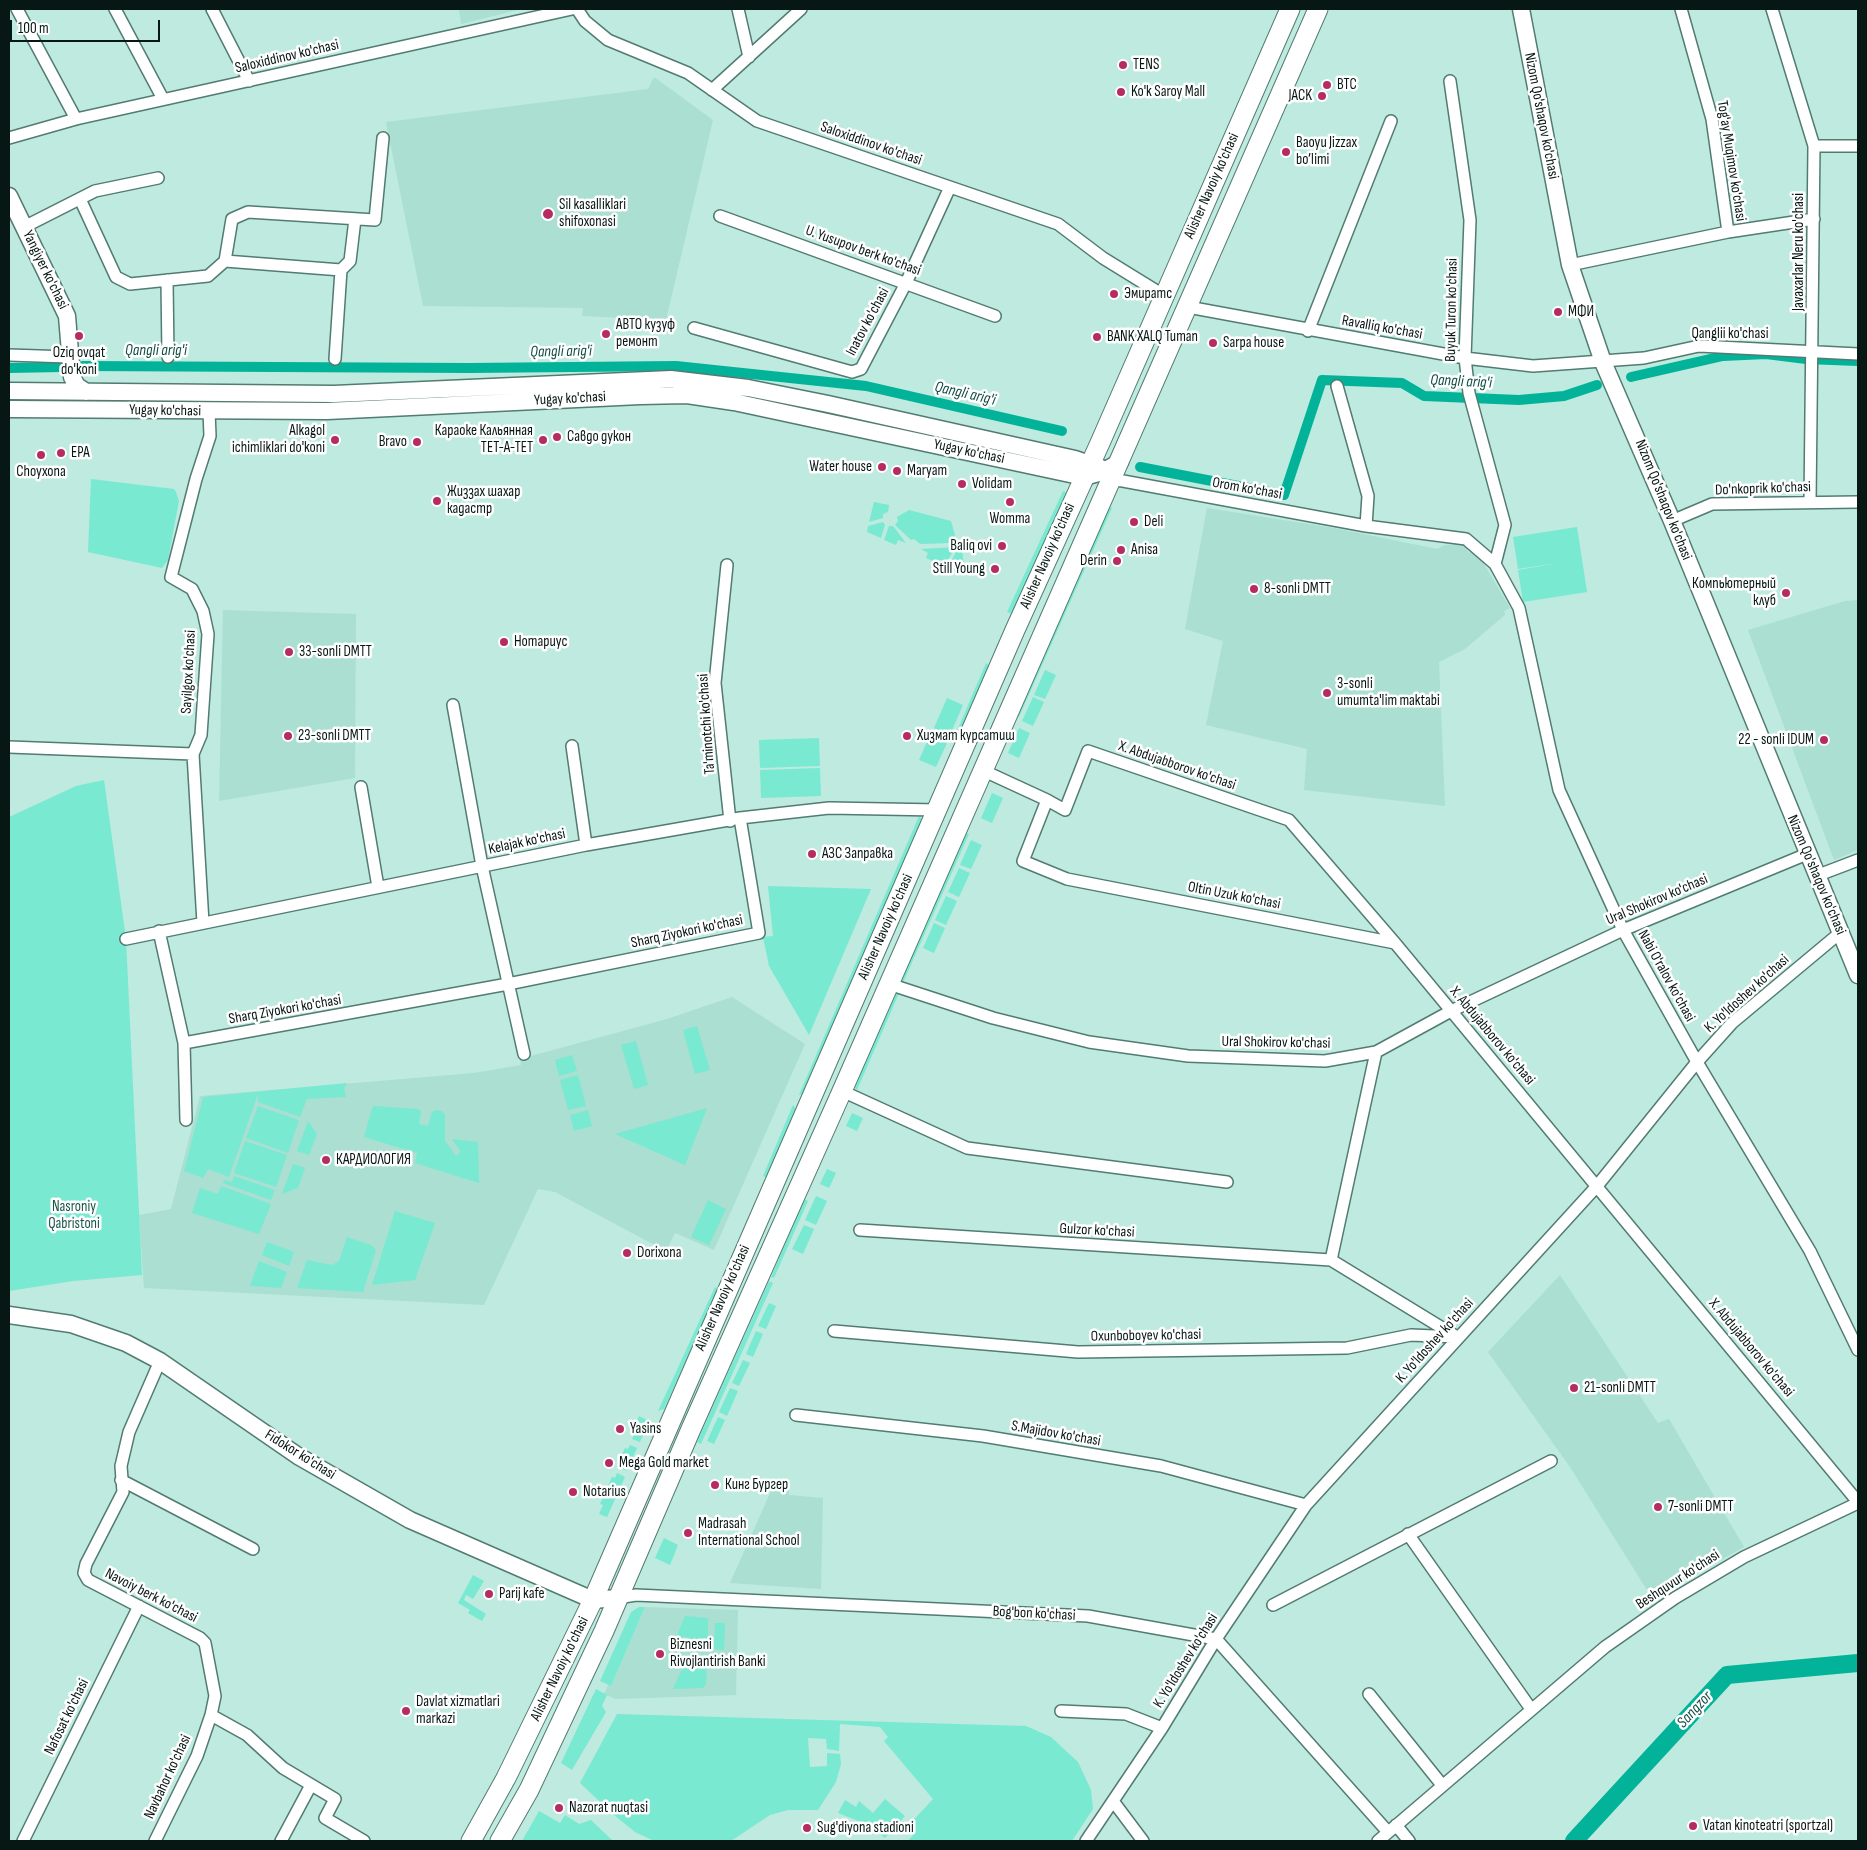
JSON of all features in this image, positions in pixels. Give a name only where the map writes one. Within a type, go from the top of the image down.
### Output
[{"type":"main road","name":"Alisher Navoiy ko'chasi","points":[[500,1841],[538,1770],[618,1598],[1102,500],[1097,473],[1163,295],[1290,9]]},
{"type":"main road","name":"Alisher Navoiy ko'chasi","points":[[472,1841],[506,1778],[593,1600],[938,810],[1097,473],[1188,307],[1318,9]]},
{"type":"main road","name":"Nizom Qo'shaqov ko'chasi","points":[[1521,9],[1570,265],[1603,362],[1672,521],[1858,975]]},
{"type":"main road","points":[[1220,168],[1244,178]]},
{"type":"main road","name":"Yangiyer ko'chasi","points":[[9,196],[67,316],[72,377]]},
{"type":"main road","points":[[57,392],[72,377],[77,386],[86,392]]},
{"type":"main road","name":"Yugay ko'chasi","points":[[9,391],[334,394],[671,379],[717,383],[765,391],[1097,473]]},
{"type":"main road","name":"Yugay ko'chasi","points":[[9,409],[327,411],[687,395],[734,402],[1097,473]]},
{"type":"main road","points":[[790,1146],[813,1156]]},
{"type":"main road","name":"Fidokor ko'chasi","points":[[9,1315],[71,1324],[126,1343],[160,1361],[298,1456],[410,1520],[593,1600]]},
{"type":"main road","name":"Bog'bon ko'chasi","points":[[593,1600],[618,1598]]},
{"type":"street","points":[[17,9],[76,119]]},
{"type":"street","points":[[115,9],[163,99]]},
{"type":"street","points":[[212,9],[249,81]]},
{"type":"street","name":"Saloxiddinov ko'chasi","points":[[9,138],[76,119],[163,99],[572,9]]},
{"type":"street","name":"Saloxiddinov ko'chasi","points":[[576,9],[585,21],[608,40],[688,73],[758,121],[1058,224],[1103,258],[1163,295]]},
{"type":"street","points":[[738,9],[749,57]]},
{"type":"street","points":[[712,90],[801,9]]},
{"type":"street","name":"Tog'ay Muqimov ko'chasi","points":[[1681,9],[1712,119],[1728,232]]},
{"type":"street","name":"Javaxarlar Neru ko'chasi","points":[[1772,9],[1814,146],[1810,502]]},
{"type":"street","name":"Buyuk Turon ko'chasi","points":[[1450,81],[1470,220],[1465,358],[1472,405],[1505,525],[1495,564]]},
{"type":"street","points":[[1308,331],[1391,121]]},
{"type":"street","points":[[80,199],[116,278],[130,284],[208,276],[225,261],[232,219],[248,212],[375,220],[382,138]]},
{"type":"street","points":[[1814,146],[1858,146]]},
{"type":"street","points":[[24,227],[95,191],[158,178]]},
{"type":"street","name":"Inatov ko'chasi","points":[[694,328],[852,372],[862,369],[906,283],[950,187]]},
{"type":"street","name":"U. Yusupov berk ko'chasi","points":[[720,216],[995,316]]},
{"type":"street","name":"Tog'ay Muqimov ko'chasi","points":[[1570,265],[1728,232],[1814,218]]},
{"type":"street","points":[[335,360],[341,270],[350,261],[356,219]]},
{"type":"street","points":[[225,261],[341,270]]},
{"type":"street","points":[[167,280],[168,357]]},
{"type":"street","name":"Ravalliq ko'chasi","points":[[1188,307],[1308,331],[1465,358],[1533,366],[1603,362]]},
{"type":"street","name":"Qanglii ko'chasi","points":[[1603,362],[1644,358],[1699,346],[1813,356],[1858,354]]},
{"type":"street","points":[[9,355],[69,357]]},
{"type":"street","points":[[1337,386],[1368,496],[1366,526]]},
{"type":"street","name":"Sayilgox ko'chasi","points":[[203,923],[193,754],[200,735],[208,634],[203,611],[192,589],[171,577],[196,479],[210,436],[209,411]]},
{"type":"street","name":"Orom ko'chasi","points":[[1097,473],[1366,526],[1466,539],[1495,564]]},
{"type":"street","name":"Do'nkoprik ko'chasi","points":[[1672,521],[1712,504],[1858,502]]},
{"type":"street","name":"Nabi O'ralov ko'chasi","points":[[1495,564],[1519,608],[1559,790],[1623,930],[1697,1062],[1810,1251],[1858,1350]]},
{"type":"street","name":"Ta'minotchi ko'chasi","points":[[727,566],[715,683],[735,820]]},
{"type":"street","points":[[453,705],[482,866],[524,1054]]},
{"type":"street","points":[[572,746],[586,845]]},
{"type":"street","points":[[9,747],[193,754]]},
{"type":"street","name":"X. Abdujabborov ko'chasi","points":[[1047,800],[1065,810],[1088,751],[1290,820],[1395,943],[1858,1502]]},
{"type":"street","points":[[982,770],[1047,800]]},
{"type":"street","points":[[361,787],[378,887]]},
{"type":"street","name":"Oltin Uzuk ko'chasi","points":[[1047,800],[1023,861],[1067,879],[1395,943]]},
{"type":"street","name":"Kelajak ko'chasi","points":[[126,939],[586,845],[735,820],[829,808],[938,810]]},
{"type":"street","name":"Sharq Ziyokori ko'chasi","points":[[184,1044],[508,984],[758,933],[735,820]]},
{"type":"street","name":"Ural Shokirov ko'chasi","points":[[889,984],[993,1018],[1089,1042],[1188,1056],[1325,1061],[1376,1052],[1451,1011],[1623,930],[1807,854]]},
{"type":"street","points":[[1816,876],[1858,860]]},
{"type":"street","points":[[159,931],[184,1044],[186,1120]]},
{"type":"street","name":"K. Yo'ldoshev ko'chasi","points":[[1086,1841],[1162,1728],[1216,1639],[1306,1506],[1597,1186],[1697,1062],[1732,1023],[1841,932]]},
{"type":"street","points":[[1331,1260],[1376,1052]]},
{"type":"street","points":[[842,1091],[967,1148],[1227,1182]]},
{"type":"street","name":"Gulzor ko'chasi","points":[[860,1230],[1331,1260],[1458,1338]]},
{"type":"street","name":"Oxunboboyev ko'chasi","points":[[834,1331],[1078,1352],[1347,1348],[1411,1335],[1458,1338]]},
{"type":"street","points":[[160,1361],[129,1432],[120,1466],[121,1480],[253,1549]]},
{"type":"street","name":"S.Majidov ko'chasi","points":[[796,1415],[983,1436],[1161,1466],[1306,1506]]},
{"type":"street","points":[[1273,1605],[1551,1461]]},
{"type":"street","name":"Navoiy berk ko'chasi","points":[[121,1480],[123,1492],[86,1564],[84,1574],[88,1580],[200,1638],[205,1643],[215,1696]]},
{"type":"street","name":"Beshquvur ko'chasi","points":[[1378,1841],[1605,1647],[1675,1598],[1744,1557],[1858,1502]]},
{"type":"street","points":[[1408,1534],[1531,1709]]},
{"type":"street","name":"Bog'bon ko'chasi","points":[[618,1598],[636,1595],[1088,1616],[1216,1639]]},
{"type":"street","name":"Nafosat ko'chasi","points":[[23,1841],[139,1606]]},
{"type":"street","points":[[1216,1639],[1392,1829],[1409,1841]]},
{"type":"street","points":[[1369,1694],[1442,1785]]},
{"type":"street","name":"Navbahor ko'chasi","points":[[155,1841],[197,1756],[211,1715],[215,1696]]},
{"type":"street","points":[[1060,1711],[1126,1714],[1162,1728]]},
{"type":"street","points":[[211,1715],[247,1734],[283,1768],[335,1799],[325,1818],[364,1841]]},
{"type":"street","points":[[281,1841],[311,1785]]},
{"type":"street","points":[[1113,1801],[1143,1841]]},
{"type":"shaded area","points":[[459,9],[522,9],[461,24]]},
{"type":"shaded area","name":"Sil kasalliklari shifoxonasi","points":[[654,77],[713,120],[666,320],[582,316],[583,308],[423,306],[386,122],[648,89]]},
{"type":"shaded area","name":"3-sonli umumta'lim maktabi","points":[[1207,508],[1334,528],[1437,549],[1445,545],[1463,544],[1469,553],[1475,549],[1510,608],[1504,611],[1505,615],[1465,649],[1439,662],[1445,806],[1304,790],[1307,749],[1206,725],[1223,641],[1185,629]]},
{"type":"shaded area","name":"22 - sonli IDUM","points":[[1858,600],[1858,850],[1834,860],[1748,630],[1845,601]]},
{"type":"shaded area","points":[[223,610],[356,614],[355,778],[219,801]]},
{"type":"shaded area","points":[[732,997],[805,1044],[714,1250],[675,1233],[666,1251],[555,1192],[538,1189],[484,1305],[144,1288],[139,1215],[171,1209],[200,1096],[474,1073],[521,1065],[520,1059],[667,1019]]},
{"type":"shaded area","points":[[1560,1275],[1658,1423],[1669,1419],[1744,1547],[1652,1598],[1570,1467],[1488,1352]]},
{"type":"shaded area","points":[[775,1482],[789,1484],[789,1495],[823,1498],[821,1589],[730,1583]]},
{"type":"shaded area","points":[[645,1607],[738,1610],[736,1695],[616,1699],[604,1694],[608,1685],[611,1686]]},
{"type":"green space","points":[[91,479],[174,489],[179,501],[168,560],[162,568],[88,552]]},
{"type":"green space","points":[[1063,491],[1068,493],[1015,612],[1012,614],[1007,612]]},
{"type":"green space","points":[[874,502],[889,505],[888,512],[883,514],[883,518],[869,522]]},
{"type":"green space","points":[[1107,506],[1112,508],[1019,717],[1016,714]]},
{"type":"green space","points":[[909,510],[951,521],[955,535],[951,543],[920,544],[914,539],[911,540],[895,525],[898,521],[897,517]]},
{"type":"green space","points":[[883,522],[885,525],[881,538],[867,532],[868,526]]},
{"type":"green space","points":[[889,526],[893,526],[906,543],[898,540],[896,545],[884,540]]},
{"type":"green space","points":[[1577,527],[1587,592],[1523,602],[1518,570],[1558,563],[1518,569],[1513,537]]},
{"type":"green space","points":[[956,547],[944,566],[926,558],[928,553],[921,549]]},
{"type":"green space","points":[[958,549],[962,549],[964,567],[961,574],[947,568]]},
{"type":"green space","points":[[986,663],[990,666],[959,738],[954,738]]},
{"type":"green space","points":[[1045,670],[1056,675],[1045,699],[1034,695]]},
{"type":"green space","points":[[1033,697],[1044,702],[1033,726],[1022,721]]},
{"type":"green space","points":[[947,698],[963,705],[950,735],[934,728]]},
{"type":"green space","points":[[1019,728],[1030,733],[1019,758],[1008,753]]},
{"type":"green space","points":[[930,735],[947,743],[936,767],[919,760]]},
{"type":"green space","points":[[819,738],[820,766],[760,768],[759,740]]},
{"type":"green space","points":[[820,768],[821,796],[761,798],[760,770]]},
{"type":"green space","name":"Nasroniy Qabristoni","points":[[104,780],[126,939],[142,1275],[73,1281],[9,1291],[9,817],[76,786]]},
{"type":"green space","points":[[992,793],[1003,798],[992,823],[981,818]]},
{"type":"green space","points":[[919,816],[923,820],[805,1093],[799,1095]]},
{"type":"green space","points":[[967,833],[969,834],[902,985],[897,983],[962,836]]},
{"type":"green space","points":[[971,840],[982,845],[971,869],[960,865]]},
{"type":"green space","points":[[959,868],[970,873],[959,897],[948,892]]},
{"type":"green space","points":[[768,886],[871,889],[809,1035],[769,966],[763,937],[773,936]]},
{"type":"green space","points":[[946,896],[957,901],[946,925],[935,920]]},
{"type":"green space","points":[[934,923],[945,928],[934,953],[923,948]]},
{"type":"green space","points":[[895,989],[900,991],[857,1090],[853,1086]]},
{"type":"green space","points":[[697,1026],[710,1070],[695,1074],[683,1030]]},
{"type":"green space","points":[[636,1041],[648,1085],[634,1089],[621,1045]]},
{"type":"green space","points":[[572,1055],[577,1071],[559,1076],[555,1060]]},
{"type":"green space","points":[[578,1075],[586,1106],[568,1110],[560,1080]]},
{"type":"green space","points":[[347,1083],[344,1088],[346,1097],[307,1099],[300,1117],[258,1102],[258,1094],[229,1177],[208,1169],[203,1178],[184,1171],[203,1097]]},
{"type":"green space","points":[[793,1105],[797,1110],[767,1178],[763,1176]]},
{"type":"green space","points":[[258,1106],[299,1120],[288,1153],[246,1138]]},
{"type":"green space","points":[[374,1106],[418,1109],[421,1111],[419,1124],[428,1126],[432,1112],[436,1110],[442,1111],[445,1115],[445,1141],[456,1156],[461,1152],[452,1139],[478,1142],[479,1183],[415,1163],[417,1153],[364,1137]]},
{"type":"green space","points":[[707,1108],[685,1165],[615,1134]]},
{"type":"green space","points":[[588,1110],[592,1126],[574,1131],[570,1115]]},
{"type":"green space","points":[[852,1113],[863,1118],[857,1131],[846,1126]]},
{"type":"green space","points":[[308,1121],[317,1134],[309,1155],[297,1151]]},
{"type":"green space","points":[[245,1141],[287,1155],[276,1187],[234,1173]]},
{"type":"green space","points":[[293,1164],[305,1168],[298,1188],[282,1194]]},
{"type":"green space","points":[[827,1169],[836,1173],[829,1188],[820,1184]]},
{"type":"green space","points":[[234,1176],[275,1190],[271,1200],[223,1183],[224,1180],[232,1182]]},
{"type":"green space","points":[[221,1186],[271,1204],[259,1234],[192,1213],[200,1188],[218,1194]]},
{"type":"green space","points":[[816,1196],[827,1201],[816,1225],[805,1220]]},
{"type":"green space","points":[[804,1199],[808,1201],[774,1278],[771,1277]]},
{"type":"green space","points":[[708,1200],[726,1209],[709,1245],[691,1237]]},
{"type":"green space","points":[[395,1211],[435,1223],[415,1280],[372,1285]]},
{"type":"green space","points":[[804,1225],[814,1229],[803,1254],[792,1249]]},
{"type":"green space","points":[[347,1237],[371,1245],[376,1250],[363,1292],[297,1288],[307,1260],[332,1265],[339,1261]]},
{"type":"green space","points":[[267,1242],[294,1252],[289,1266],[262,1255]]},
{"type":"green space","points":[[259,1261],[287,1272],[281,1288],[250,1286]]},
{"type":"green space","points":[[769,1281],[773,1283],[701,1444],[697,1442]]},
{"type":"green space","points":[[715,1287],[719,1289],[664,1409],[658,1411]]},
{"type":"green space","points":[[769,1303],[776,1306],[766,1329],[758,1326]]},
{"type":"green space","points":[[756,1331],[763,1334],[753,1357],[746,1354]]},
{"type":"green space","points":[[743,1360],[750,1363],[739,1386],[732,1383]]},
{"type":"green space","points":[[730,1388],[738,1391],[727,1416],[719,1412]]},
{"type":"green space","points":[[639,1416],[649,1421],[640,1442],[632,1439],[636,1431],[633,1430]]},
{"type":"green space","points":[[718,1417],[725,1420],[714,1444],[707,1441]]},
{"type":"green space","points":[[630,1445],[637,1448],[627,1471],[620,1468],[623,1461],[620,1459],[625,1448],[628,1449]]},
{"type":"green space","points":[[617,1473],[625,1477],[607,1517],[599,1514],[603,1505],[600,1504],[612,1477],[615,1478]]},
{"type":"green space","points":[[664,1538],[678,1545],[670,1565],[655,1558]]},
{"type":"green space","points":[[473,1575],[484,1581],[473,1599],[466,1595],[464,1600],[486,1614],[482,1621],[468,1613],[470,1610],[458,1603]]},
{"type":"green space","points":[[639,1607],[645,1607],[611,1686],[600,1681],[631,1612]]},
{"type":"green space","points":[[685,1616],[708,1618],[708,1650],[686,1640],[687,1638],[683,1636],[682,1639],[677,1635]]},
{"type":"green space","points":[[715,1623],[725,1623],[724,1650],[714,1649]]},
{"type":"green space","points":[[687,1658],[707,1666],[706,1684],[703,1688],[673,1689]]},
{"type":"green space","points":[[596,1689],[607,1695],[602,1706],[606,1712],[572,1770],[561,1763]]},
{"type":"green space","points":[[617,1714],[1026,1726],[1051,1737],[1078,1762],[1091,1790],[1093,1809],[1072,1841],[908,1841],[913,1835],[906,1828],[933,1799],[884,1741],[888,1737],[880,1727],[840,1724],[839,1751],[827,1749],[826,1739],[808,1738],[810,1767],[827,1766],[827,1753],[840,1754],[841,1764],[836,1782],[818,1810],[788,1810],[770,1815],[731,1841],[654,1841],[635,1832],[580,1783]]},
{"type":"green space","points":[[885,1799],[905,1816],[885,1838],[866,1824],[838,1813],[845,1800],[856,1807],[859,1801],[873,1813]]},
{"type":"green space","points":[[539,1811],[560,1823],[565,1815],[579,1824],[591,1820],[613,1841],[522,1841]]},
{"type":"waterway","name":"Qangli arig'i","points":[[1631,377],[1723,356],[1766,354],[1806,359],[1858,361]]},
{"type":"waterway","name":"Qangli arig'i","points":[[83,366],[469,368],[676,366],[866,386],[1062,431]]},
{"type":"waterway","name":"Qangli arig'i","points":[[9,368],[61,367]]},
{"type":"waterway","name":"Qangli arig'i","points":[[1140,467],[1284,495],[1322,380],[1402,383],[1424,396],[1519,400],[1564,396],[1597,385]]},
{"type":"waterway","name":"Sangzor","points":[[1574,1841],[1727,1675],[1858,1663]]},
{"type":"place","name":"TENS","points":[[1123,65]]},
{"type":"place","name":"BTC","points":[[1327,85]]},
{"type":"place","name":"Ko'k Saroy Mall","points":[[1121,92]]},
{"type":"place","name":"JACK","points":[[1322,96]]},
{"type":"place","name":"Baoyu Jizzax bo’limi","points":[[1286,152]]},
{"type":"place","name":"Sil kasalliklari shifoxonasi","points":[[548,214]]},
{"type":"place","name":"Эмиратс","points":[[1114,294]]},
{"type":"place","name":"МФИ","points":[[1558,312]]},
{"type":"place","name":"АВТО кузуф ремонт","points":[[606,334]]},
{"type":"place","name":"Oziq ovqat do'koni","points":[[79,336]]},
{"type":"place","name":"BANK XALQ Tuman","points":[[1097,337]]},
{"type":"place","name":"Sarpa house","points":[[1213,343]]},
{"type":"place","name":"Cавдо дукон","points":[[557,437]]},
{"type":"place","name":"Alkagol ichimliklari do'koni","points":[[335,440]]},
{"type":"place","name":"Караоке Кальянная ТЕТ-А-ТЕТ","points":[[543,440]]},
{"type":"place","name":"Bravo","points":[[417,442]]},
{"type":"place","name":"EPA","points":[[61,453]]},
{"type":"place","name":"Choyxona","points":[[41,455]]},
{"type":"place","name":"Water house","points":[[882,467]]},
{"type":"place","name":"Maryam","points":[[897,471]]},
{"type":"place","name":"Volidam","points":[[962,484]]},
{"type":"place","name":"Жиззах шахар кадастр","points":[[437,501]]},
{"type":"place","name":"Womma","points":[[1010,502]]},
{"type":"place","name":"Deli","points":[[1134,522]]},
{"type":"place","name":"Baliq ovi","points":[[1002,546]]},
{"type":"place","name":"Anisa","points":[[1121,550]]},
{"type":"place","name":"Derin","points":[[1117,561]]},
{"type":"place","name":"Still Young","points":[[995,569]]},
{"type":"place","name":"8-sonli DMTT","points":[[1254,589]]},
{"type":"place","name":"Компьютерный клуб","points":[[1786,593]]},
{"type":"place","name":"Нотариус","points":[[504,642]]},
{"type":"place","name":"33-sonli DMTT","points":[[289,652]]},
{"type":"place","name":"3-sonli umumta'lim maktabi","points":[[1327,693]]},
{"type":"place","name":"23-sonli DMTT","points":[[288,736]]},
{"type":"place","name":"Хизмат курсатиш","points":[[907,736]]},
{"type":"place","name":"22 - sonli IDUM","points":[[1824,740]]},
{"type":"place","name":"АЗС Заправка","points":[[812,854]]},
{"type":"place","name":"КАРДИОЛОГИЯ","points":[[326,1160]]},
{"type":"place","name":"Dorixona","points":[[627,1253]]},
{"type":"place","name":"21-sonli DMTT","points":[[1574,1388]]},
{"type":"place","name":"Yasins","points":[[620,1429]]},
{"type":"place","name":"Mega Gold market","points":[[609,1463]]},
{"type":"place","name":"Кинг Бургер","points":[[715,1485]]},
{"type":"place","name":"Notarius","points":[[573,1492]]},
{"type":"place","name":"7-sonli DMTT","points":[[1658,1507]]},
{"type":"place","name":"Madrasah International School","points":[[688,1533]]},
{"type":"place","name":"Parij kafe","points":[[489,1594]]},
{"type":"place","name":"Biznesni Rivojlantirish Banki","points":[[660,1654]]},
{"type":"place","name":"Davlat xizmatlari markazi","points":[[406,1711]]},
{"type":"place","name":"Nazorat nuqtasi","points":[[559,1808]]},
{"type":"place","name":"Vatan kinoteatri (sportzal)","points":[[1693,1826]]},
{"type":"place","name":"Sug'diyona stadioni","points":[[807,1828]]}]
